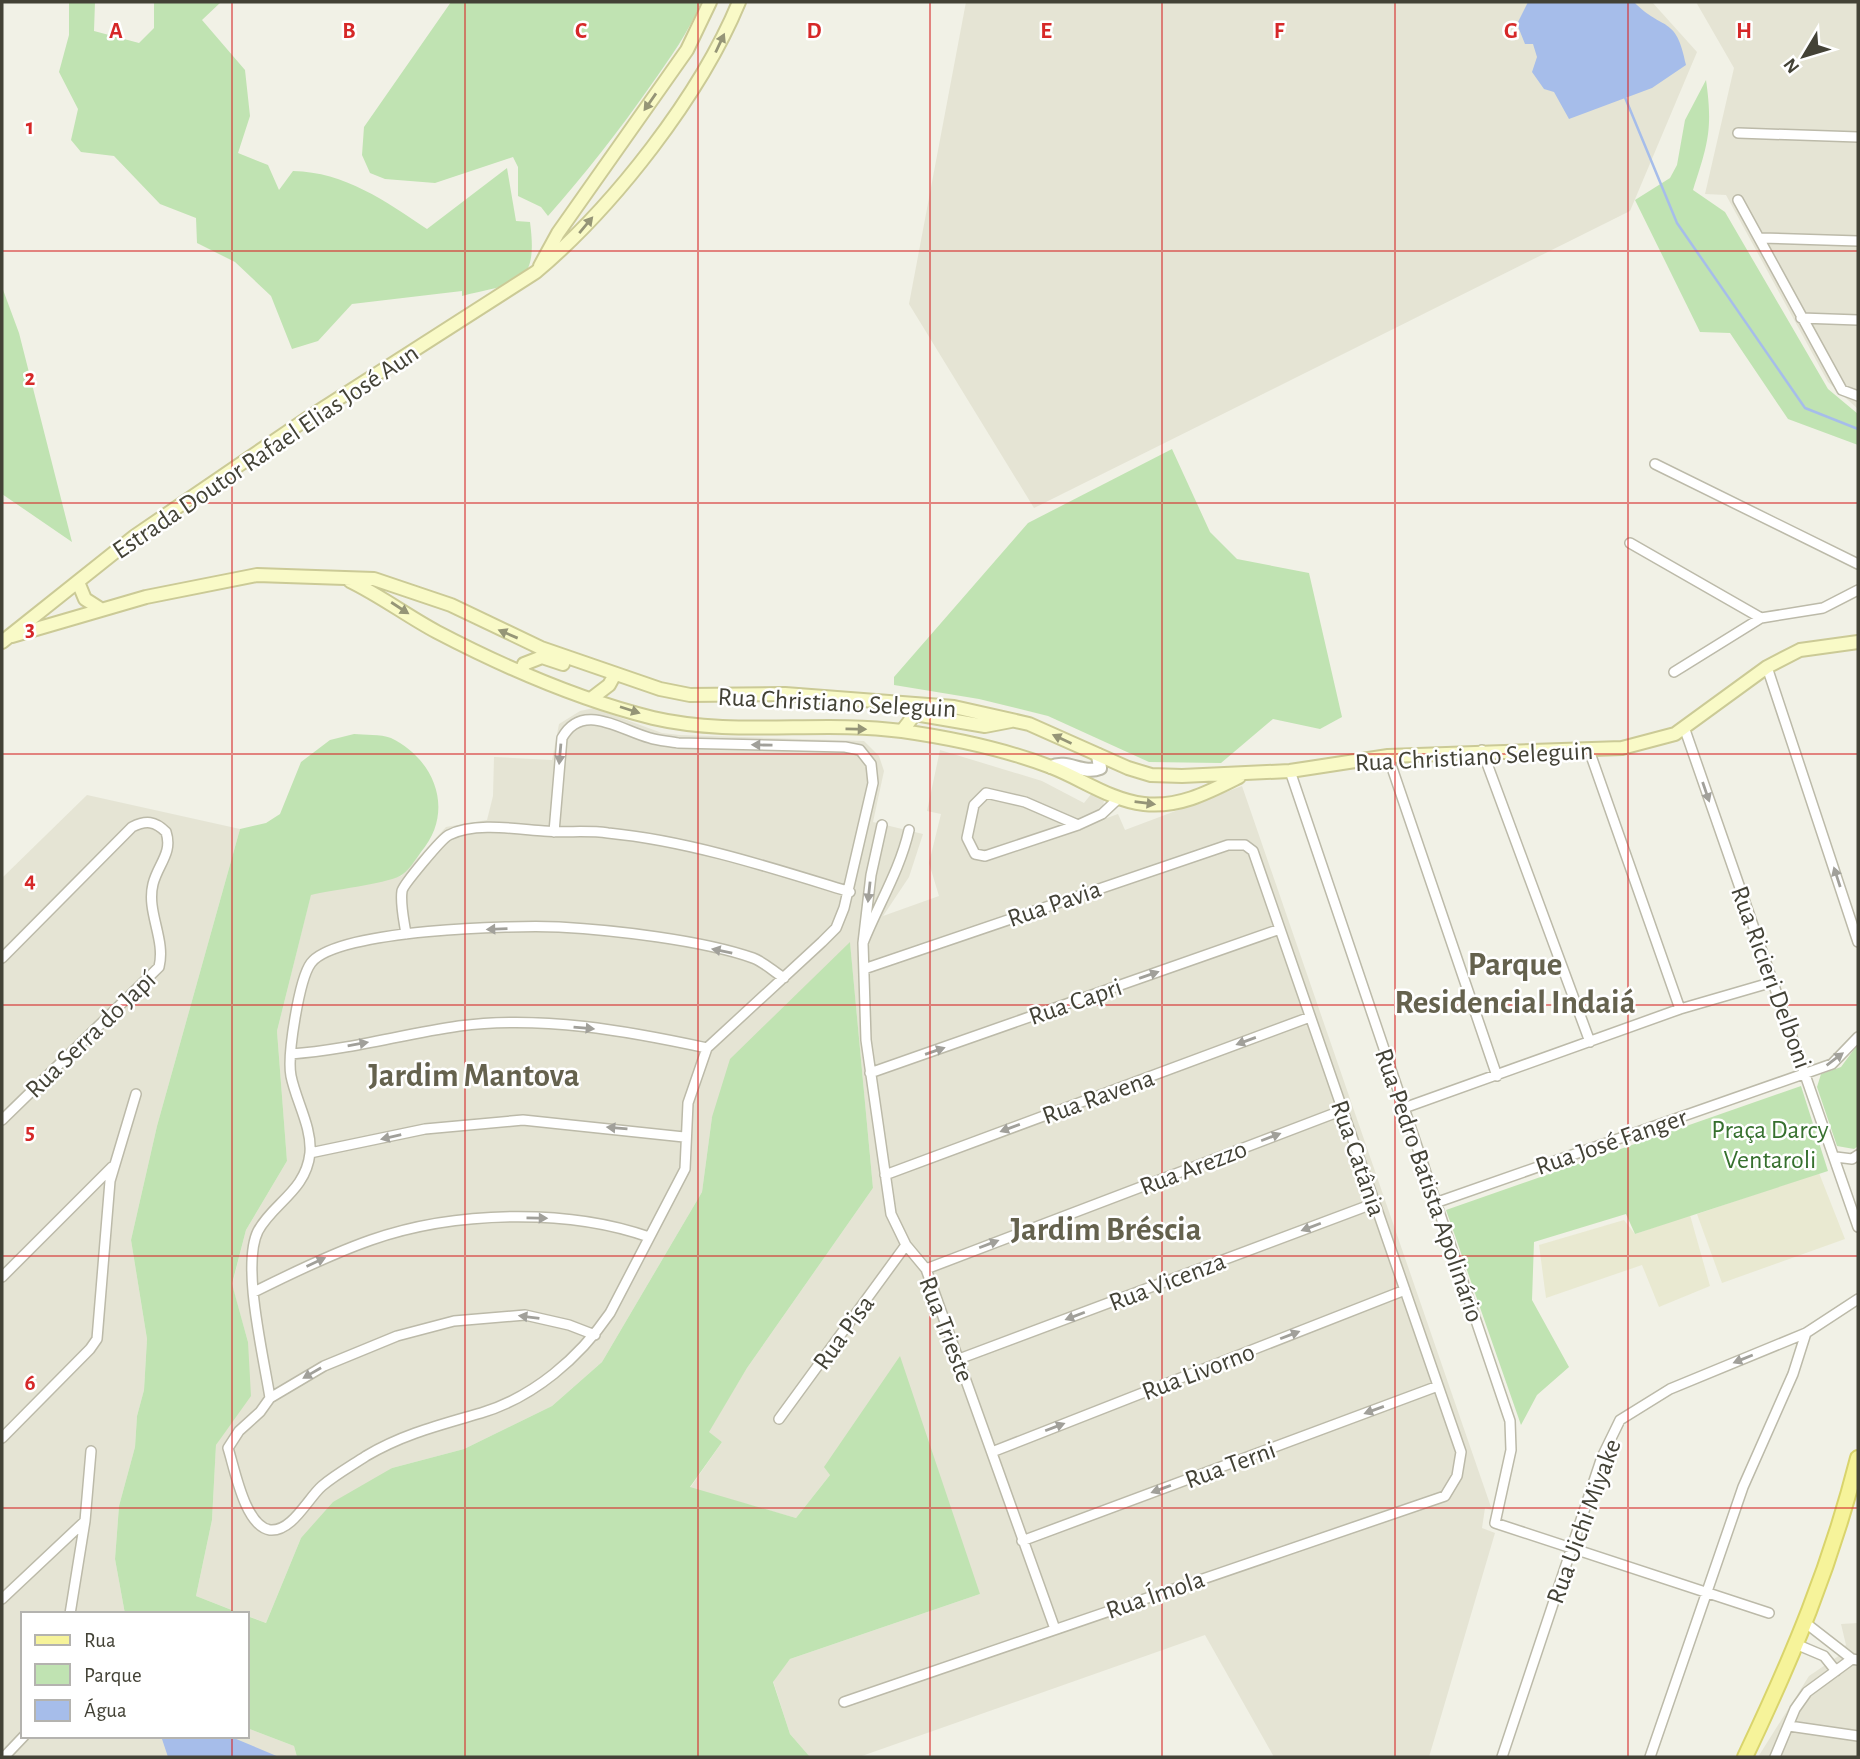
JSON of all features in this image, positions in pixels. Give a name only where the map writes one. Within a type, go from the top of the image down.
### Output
[{"type":"main road","name":"Estrada Doutor Rafael Elias José Aun","points":[[536,272],[558,233],[687,50],[710,2]]},
{"type":"main road","name":"Estrada Doutor Rafael Elias José Aun","points":[[7,639],[135,536],[305,420],[536,272],[570,243],[681,108],[716,52],[739,2]]},
{"type":"main road","name":"Rua Christiano Seleguin","points":[[7,639],[99,608],[257,575],[374,579],[420,593],[577,661],[690,695],[785,694],[932,704],[1015,720],[1151,775],[1246,774],[1290,771],[1388,756],[1482,750],[1589,750],[1652,742],[1684,727],[1767,667],[1800,650],[1858,642]]},
{"type":"main road","points":[[340,576],[383,597],[435,631],[522,671],[654,718],[694,723],[902,731],[972,745],[1051,767],[1119,798],[1154,804],[1184,801],[1246,774]]},
{"type":"main road","points":[[78,582],[85,599],[99,608]]},
{"type":"main road","points":[[522,671],[524,664],[542,657],[563,664],[577,661]]},
{"type":"main road","points":[[592,698],[603,691],[615,674]]},
{"type":"main road","points":[[902,731],[915,714],[985,726],[1015,720]]},
{"type":"main road","points":[[1745,1757],[1807,1624],[1841,1527],[1858,1458]]},
{"type":"street","points":[[1738,132],[1858,137]]},
{"type":"street","points":[[1738,200],[1842,390],[1858,396]]},
{"type":"street","points":[[1760,238],[1858,241]]},
{"type":"street","points":[[1801,318],[1858,320]]},
{"type":"street","points":[[1655,464],[1858,564]]},
{"type":"street","points":[[1630,543],[1761,618]]},
{"type":"street","points":[[1674,672],[1761,618],[1823,608],[1858,590]]},
{"type":"street","points":[[1767,667],[1858,942]]},
{"type":"street","points":[[554,832],[562,738],[568,727],[579,720],[591,719],[650,738],[678,743],[845,747],[860,750],[872,764],[873,783],[850,892],[835,928],[707,1048],[688,1103],[684,1138],[685,1169],[610,1313],[595,1335],[563,1367],[532,1390],[482,1413],[414,1432],[384,1445],[321,1487],[282,1527],[272,1530],[259,1526],[250,1517],[229,1448],[231,1440],[260,1412],[270,1398],[363,1348],[454,1321],[525,1315],[569,1325],[595,1335]]},
{"type":"street","name":"Rua Ricieri Delboni","points":[[1684,727],[1836,1157],[1858,1227]]},
{"type":"street","points":[[1482,750],[1590,1042]]},
{"type":"street","points":[[1589,750],[1680,1009]]},
{"type":"street","points":[[1051,767],[1059,763],[1094,770],[1100,768],[1098,755]]},
{"type":"street","points":[[1388,756],[1497,1076]]},
{"type":"street","name":"Rua Pedro Batista Apolinário","points":[[1290,771],[1510,1421],[1511,1450],[1495,1523],[1571,1549]]},
{"type":"street","points":[[1078,825],[1025,802],[986,793],[974,805],[967,838],[969,847],[975,854],[985,856],[1078,825],[1102,814],[1119,798]]},
{"type":"street","points":[[1042,810],[1048,818],[1051,834]]},
{"type":"street","name":"Rua Serra do Japí","points":[[2,958],[132,827],[144,821],[158,824],[166,832],[169,841],[165,861],[153,885],[154,923],[162,955],[159,967],[2,1120]]},
{"type":"street","name":"Rua Trieste","points":[[882,825],[871,875],[863,943],[870,1073],[891,1214],[906,1245],[926,1269],[1055,1629]]},
{"type":"street","points":[[406,934],[402,898],[404,885],[448,835],[462,831],[498,829],[607,833],[685,847],[850,892]]},
{"type":"street","name":"Rua Trieste","points":[[863,943],[883,894],[902,861],[909,830]]},
{"type":"street","name":"Rua Pavia","points":[[864,969],[1189,857],[1228,845],[1245,845]]},
{"type":"street","name":"Rua Catânia","points":[[1245,845],[1253,851],[1461,1452],[1457,1476]]},
{"type":"street","points":[[270,1398],[254,1292],[252,1246],[260,1228],[296,1188],[310,1153],[305,1119],[290,1074],[291,1054],[304,977],[312,962],[321,954],[338,947],[406,934],[559,927],[673,940],[754,958],[784,978]]},
{"type":"street","name":"Rua Capri","points":[[870,1073],[1280,929]]},
{"type":"street","points":[[1404,1108],[1680,1009],[1773,982]]},
{"type":"street","name":"Rua Ravena","points":[[885,1175],[1310,1017]]},
{"type":"street","points":[[291,1054],[462,1026],[522,1024],[628,1032],[707,1048]]},
{"type":"street","name":"Rua José Fanger","points":[[1435,1203],[1832,1064],[1858,1037]]},
{"type":"street","points":[[2,1438],[97,1339],[100,1325],[103,1243],[114,1166],[136,1094]]},
{"type":"street","name":"Rua Arezzo","points":[[926,1269],[1343,1110]]},
{"type":"street","points":[[310,1153],[425,1129],[523,1120],[684,1138]]},
{"type":"street","points":[[1836,1157],[1855,1157],[1858,1168]]},
{"type":"street","points":[[2,1277],[114,1166]]},
{"type":"street","name":"Rua Vicenza","points":[[959,1359],[1375,1203]]},
{"type":"street","points":[[254,1292],[374,1239],[481,1219],[538,1217],[614,1224],[649,1237]]},
{"type":"street","name":"Rua Pisa","points":[[779,1419],[906,1245]]},
{"type":"street","name":"Rua Livorno","points":[[992,1452],[1405,1290]]},
{"type":"street","name":"Rua Uichi Miyake","points":[[1502,1757],[1602,1457],[1620,1420],[1670,1389],[1806,1333],[1858,1299]]},
{"type":"street","points":[[1650,1757],[1709,1594],[1743,1488],[1793,1374],[1806,1333]]},
{"type":"street","name":"Rua Terni","points":[[1022,1541],[1438,1386]]},
{"type":"street","points":[[70,1612],[85,1521],[91,1451]]},
{"type":"street","name":"Rua Ímola","points":[[844,1702],[1445,1496],[1457,1476]]},
{"type":"street","points":[[2,1598],[85,1521]]},
{"type":"street","points":[[1571,1549],[1769,1613]]},
{"type":"street","points":[[1775,1757],[1807,1692],[1855,1659],[1807,1624]]},
{"type":"street","points":[[1798,1645],[1824,1656],[1836,1671]]},
{"type":"street","points":[[1789,1726],[1858,1736]]},
{"type":"street","points":[[4,1757],[22,1738]]},
{"type":"shaded area","points":[[966,2],[1652,2],[1697,52],[1630,211],[1034,508],[909,304]]},
{"type":"shaded area","points":[[1696,2],[1858,2],[1858,409],[1828,382],[1726,195],[1705,194],[1734,68]]},
{"type":"shaded area","points":[[594,708],[662,733],[680,735],[864,741],[879,756],[884,771],[873,822],[923,834],[909,877],[883,916],[939,896],[929,863],[941,814],[927,811],[940,750],[1042,781],[1084,803],[1092,793],[1104,800],[1102,814],[1107,818],[1118,814],[1125,830],[1242,786],[1492,1510],[1485,1508],[1482,1528],[1495,1533],[1429,1757],[1274,1757],[1205,1635],[859,1757],[810,1757],[790,1734],[773,1681],[790,1659],[980,1594],[830,1475],[796,1518],[690,1488],[722,1442],[708,1432],[747,1368],[873,1188],[850,943],[712,1117],[702,1192],[602,1362],[552,1406],[464,1449],[392,1468],[301,1538],[266,1623],[248,1616],[248,1612],[237,1612],[196,1596],[212,1520],[216,1445],[231,1421],[248,1342],[232,1285],[246,1230],[287,1161],[277,1031],[311,894],[401,876],[446,827],[487,820],[493,796],[494,757],[552,760],[559,724],[580,711]]},
{"type":"shaded area","points":[[87,795],[240,829],[157,1126],[131,1240],[147,1339],[144,1390],[137,1416],[135,1447],[119,1506],[115,1559],[125,1612],[21,1612],[21,1738],[248,1738],[248,1728],[294,1746],[297,1757],[2,1757],[2,878]]},
{"type":"shaded area","points":[[1819,1173],[1845,1239],[1722,1283],[1697,1214]]},
{"type":"shaded area","points":[[1690,1215],[1710,1286],[1659,1307],[1642,1265],[1546,1298],[1539,1245],[1624,1220],[1635,1234]]},
{"type":"shaded area","points":[[1858,1623],[1858,1757],[1758,1757],[1809,1676],[1840,1655],[1838,1651],[1846,1645],[1841,1624]]},
{"type":"green space","points":[[69,2],[95,2],[94,31],[139,43],[154,28],[154,2],[221,2],[202,20],[245,70],[250,116],[238,153],[268,165],[279,190],[293,171],[330,177],[364,190],[427,229],[507,168],[516,221],[530,222],[531,260],[526,271],[519,279],[509,284],[462,296],[462,291],[352,304],[318,341],[292,349],[271,296],[235,262],[197,243],[196,218],[160,204],[114,156],[81,152],[71,140],[78,109],[59,72],[69,35]]},
{"type":"green space","points":[[451,2],[701,2],[679,45],[639,102],[548,216],[541,207],[518,196],[518,167],[513,157],[435,183],[385,179],[370,173],[362,155],[364,127]]},
{"type":"green space","points":[[1706,80],[1708,136],[1693,190],[1725,212],[1828,389],[1858,414],[1858,445],[1788,419],[1730,333],[1700,332],[1635,200],[1670,178],[1677,165],[1685,120]]},
{"type":"green space","points":[[2,287],[19,333],[72,542],[2,494]]},
{"type":"green space","points":[[1172,449],[1210,532],[1237,559],[1309,573],[1342,717],[1320,729],[1273,719],[1221,763],[1149,762],[1048,716],[979,699],[894,685],[894,677],[1028,523]]},
{"type":"green space","points":[[354,734],[377,735],[391,738],[407,748],[419,759],[436,788],[437,820],[431,837],[412,865],[400,876],[382,882],[311,895],[277,1031],[287,1161],[246,1230],[232,1284],[248,1342],[251,1396],[216,1445],[212,1520],[196,1596],[237,1612],[125,1612],[115,1559],[119,1506],[135,1447],[137,1416],[144,1390],[147,1339],[131,1240],[157,1126],[240,829],[266,823],[280,814],[301,762],[330,740]]},
{"type":"green space","points":[[850,942],[873,1188],[747,1368],[709,1432],[722,1442],[690,1487],[796,1518],[830,1475],[824,1467],[900,1356],[980,1594],[790,1659],[773,1682],[790,1734],[810,1757],[297,1757],[294,1746],[248,1728],[248,1616],[266,1623],[301,1538],[333,1502],[392,1468],[464,1449],[552,1406],[602,1362],[702,1192],[712,1117],[730,1059]]},
{"type":"green space","points":[[1858,1044],[1858,1146],[1854,1149],[1837,1146],[1817,1087],[1821,1074],[1841,1067]]},
{"type":"green space","name":"Praça Darcy Ventaroli","points":[[1801,1086],[1828,1171],[1635,1234],[1626,1214],[1534,1242],[1532,1300],[1569,1367],[1537,1395],[1521,1425],[1446,1210]]},
{"type":"water","points":[[1528,2],[1634,2],[1673,31],[1678,38],[1686,65],[1652,88],[1569,119],[1554,92],[1544,89],[1532,72],[1537,57],[1533,44],[1525,44],[1517,24]]},
{"type":"water","points":[[162,1738],[234,1738],[279,1757],[168,1757]]},
{"type":"waterway","points":[[1624,95],[1677,223],[1805,408],[1858,429]]},
{"type":"district","name":"Parque Residencial Indaiá","points":[[1515,982]]},
{"type":"district","name":"Jardim Mantova","points":[[474,1074]]},
{"type":"district","name":"Jardim Bréscia","points":[[1106,1228]]}]
